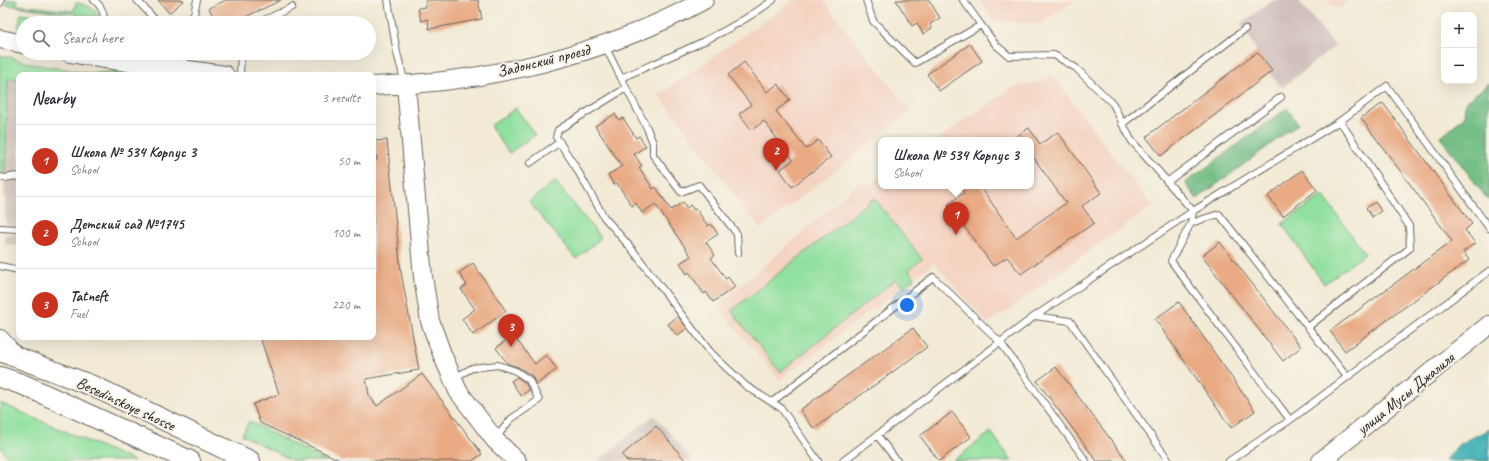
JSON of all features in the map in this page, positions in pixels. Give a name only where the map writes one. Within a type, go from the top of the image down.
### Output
[{"type":"main road","name":"Besedinskoye shosse","points":[[7,353],[93,386],[250,461]]},
{"type":"main road","name":"Besedinskoye shosse","points":[[0,377],[24,385],[190,461]]},
{"type":"street","name":"Задонский проезд","points":[[376,86],[437,82],[540,63],[605,45],[672,16],[704,0]]},
{"type":"street","points":[[0,39],[16,42]]},
{"type":"street","points":[[167,60],[184,61],[215,72]]},
{"type":"street","points":[[406,85],[423,277],[430,321],[458,391],[495,440],[516,461]]},
{"type":"street","name":"улица Мусы Джалиля","points":[[1321,461],[1489,325]]},
{"type":"street","points":[[0,339],[7,353]]},
{"type":"lane","points":[[94,0],[101,6],[104,16]]},
{"type":"lane","points":[[137,0],[152,16]]},
{"type":"lane","points":[[194,16],[197,0]]},
{"type":"lane","points":[[388,0],[397,52],[406,85]]},
{"type":"lane","points":[[621,78],[698,44],[755,14],[773,0]]},
{"type":"lane","points":[[866,0],[873,21],[915,63],[981,26]]},
{"type":"lane","points":[[963,0],[996,45],[1009,56],[1054,55],[1076,68],[1113,104],[1131,140],[1193,211]]},
{"type":"lane","points":[[273,16],[292,7]]},
{"type":"lane","points":[[1122,124],[1245,29]]},
{"type":"lane","points":[[605,45],[647,128],[653,143],[653,155],[681,192],[699,185],[737,234],[738,253]]},
{"type":"lane","points":[[240,72],[241,60]]},
{"type":"lane","points":[[843,461],[1035,316],[1193,211],[1340,121],[1387,86],[1489,228]]},
{"type":"lane","points":[[626,88],[558,130],[556,137],[575,166],[604,217],[631,248],[711,354],[746,386],[781,408],[818,461]]},
{"type":"lane","points":[[1167,182],[1281,97]]},
{"type":"lane","points":[[1308,327],[1410,248],[1409,226],[1340,121]]},
{"type":"lane","points":[[530,163],[560,142]]},
{"type":"lane","points":[[0,177],[5,178],[16,176]]},
{"type":"lane","points":[[1193,211],[1191,223],[1172,261],[1290,420]]},
{"type":"lane","points":[[1191,223],[1219,214],[1347,377]]},
{"type":"lane","points":[[0,228],[16,229]]},
{"type":"lane","points":[[0,266],[16,269]]},
{"type":"lane","points":[[1229,461],[1290,420],[1489,271]]},
{"type":"lane","points":[[772,402],[933,277],[1000,342],[1086,461]]},
{"type":"lane","points":[[1035,316],[1070,321],[1169,461]]},
{"type":"lane","points":[[452,379],[472,368],[498,365],[516,371],[529,380],[539,400],[511,419],[495,440]]},
{"type":"lane","points":[[877,435],[897,461]]},
{"type":"shaded area","points":[[794,0],[823,0],[911,112],[760,229],[659,95]]},
{"type":"shaded area","points":[[980,0],[1076,0],[1041,24],[993,21]]},
{"type":"shaded area","points":[[1274,0],[1298,0],[1335,46],[1282,88],[1269,73],[1272,71],[1257,52],[1245,29],[1240,24]]},
{"type":"shaded area","points":[[1324,0],[1350,0],[1339,10]]},
{"type":"shaded area","points":[[1052,75],[1152,206],[988,324],[934,263],[779,380],[717,306],[861,182],[867,186],[878,179],[878,189],[1034,189],[1034,137],[940,137],[1011,89],[1043,81]]},
{"type":"shaded area","points":[[8,78],[16,79],[16,246],[5,244],[5,234],[14,235],[15,226],[6,225],[4,181]]},
{"type":"shaded area","points":[[654,415],[693,461],[598,461]]},
{"type":"green space","points":[[7,0],[17,0],[17,5],[74,11],[76,3],[90,7],[98,16],[91,16],[6,5]]},
{"type":"green space","points":[[21,14],[35,16],[21,16]]},
{"type":"green space","points":[[0,55],[33,64],[82,72],[16,72],[16,79],[8,78],[5,172],[0,174]]},
{"type":"green space","points":[[1489,83],[1489,201],[1440,137],[1464,117],[1465,103]]},
{"type":"green space","points":[[516,108],[535,135],[509,153],[490,126]]},
{"type":"green space","points":[[1287,108],[1298,124],[1197,199],[1185,183]]},
{"type":"green space","points":[[555,181],[601,238],[576,259],[529,202]]},
{"type":"green space","points":[[1323,195],[1365,254],[1324,284],[1282,224]]},
{"type":"green space","points":[[874,198],[922,259],[909,270],[915,278],[903,287],[896,279],[780,372],[731,311]]},
{"type":"green space","points":[[0,403],[134,461],[10,461],[0,446]]},
{"type":"green space","points":[[249,421],[325,461],[293,461],[242,435]]},
{"type":"green space","points":[[991,432],[1012,461],[953,461]]},
{"type":"water","points":[[1489,429],[1489,461],[1445,461],[1458,445]]},
{"type":"building","points":[[158,0],[184,0],[169,13]]},
{"type":"building","points":[[226,0],[281,0],[248,16],[213,16],[209,8]]},
{"type":"building","points":[[425,0],[478,0],[482,19],[429,29],[428,19],[421,21],[418,8],[426,7]]},
{"type":"building","points":[[896,0],[929,0],[940,18],[930,24],[932,28],[923,34],[917,23],[912,26]]},
{"type":"building","points":[[970,44],[982,61],[939,91],[927,74]]},
{"type":"building","points":[[1257,52],[1272,71],[1161,156],[1146,137]]},
{"type":"building","points":[[744,62],[767,92],[778,84],[790,100],[776,111],[806,149],[818,140],[831,157],[792,187],[780,170],[793,160],[764,121],[752,130],[739,114],[751,105],[728,75]]},
{"type":"building","points":[[1383,103],[1472,224],[1465,230],[1475,243],[1463,252],[1469,260],[1345,351],[1330,331],[1452,241],[1361,118]]},
{"type":"building","points":[[615,114],[619,120],[623,118],[636,138],[639,136],[646,146],[634,154],[642,166],[639,167],[653,189],[656,187],[671,210],[683,202],[687,208],[690,205],[694,210],[696,209],[708,226],[711,224],[718,234],[706,242],[715,255],[711,258],[726,279],[728,277],[735,287],[713,302],[706,292],[704,294],[689,272],[687,274],[680,263],[691,256],[655,204],[642,213],[636,203],[632,206],[617,183],[614,185],[608,175],[622,166],[595,126]]},
{"type":"building","points":[[1029,128],[1040,144],[1058,132],[1101,193],[1082,206],[1094,223],[1021,274],[1007,257],[993,266],[948,204],[964,193],[961,189],[982,189],[1016,238],[1066,203],[1034,158],[1034,137],[1016,137]]},
{"type":"building","points":[[387,140],[401,272],[419,370],[366,379],[369,395],[377,406],[422,374],[482,454],[472,461],[342,461],[260,423],[253,404],[279,394],[261,340],[376,340],[376,141]]},
{"type":"building","points":[[1302,170],[1317,190],[1283,216],[1268,196]]},
{"type":"building","points":[[1375,202],[1381,211],[1372,217],[1366,208]]},
{"type":"building","points":[[1220,242],[1301,347],[1283,361],[1202,256]]},
{"type":"building","points":[[473,263],[506,311],[473,335],[462,319],[475,309],[461,289],[467,285],[459,273]]},
{"type":"building","points":[[1179,302],[1255,411],[1231,428],[1155,319]]},
{"type":"building","points":[[678,316],[687,328],[677,336],[668,324]]},
{"type":"building","points":[[913,328],[927,347],[814,429],[800,410]]},
{"type":"building","points":[[513,335],[535,364],[546,355],[557,369],[536,385],[532,376],[518,367],[508,364],[496,348]]},
{"type":"building","points":[[1056,367],[1127,461],[1097,461],[1037,381]]},
{"type":"building","points":[[517,377],[525,383],[529,390],[521,396],[511,381]]},
{"type":"building","points":[[952,412],[971,437],[939,461],[920,436]]},
{"type":"building","points":[[656,426],[686,461],[627,461],[622,455]]},
{"type":"place","name":"Детский сад №1745","points":[[776,171]]},
{"type":"place","name":"Школа № 534 Корпус 3","points":[[956,235]]},
{"type":"place","name":"Tatneft","points":[[511,347]]}]
